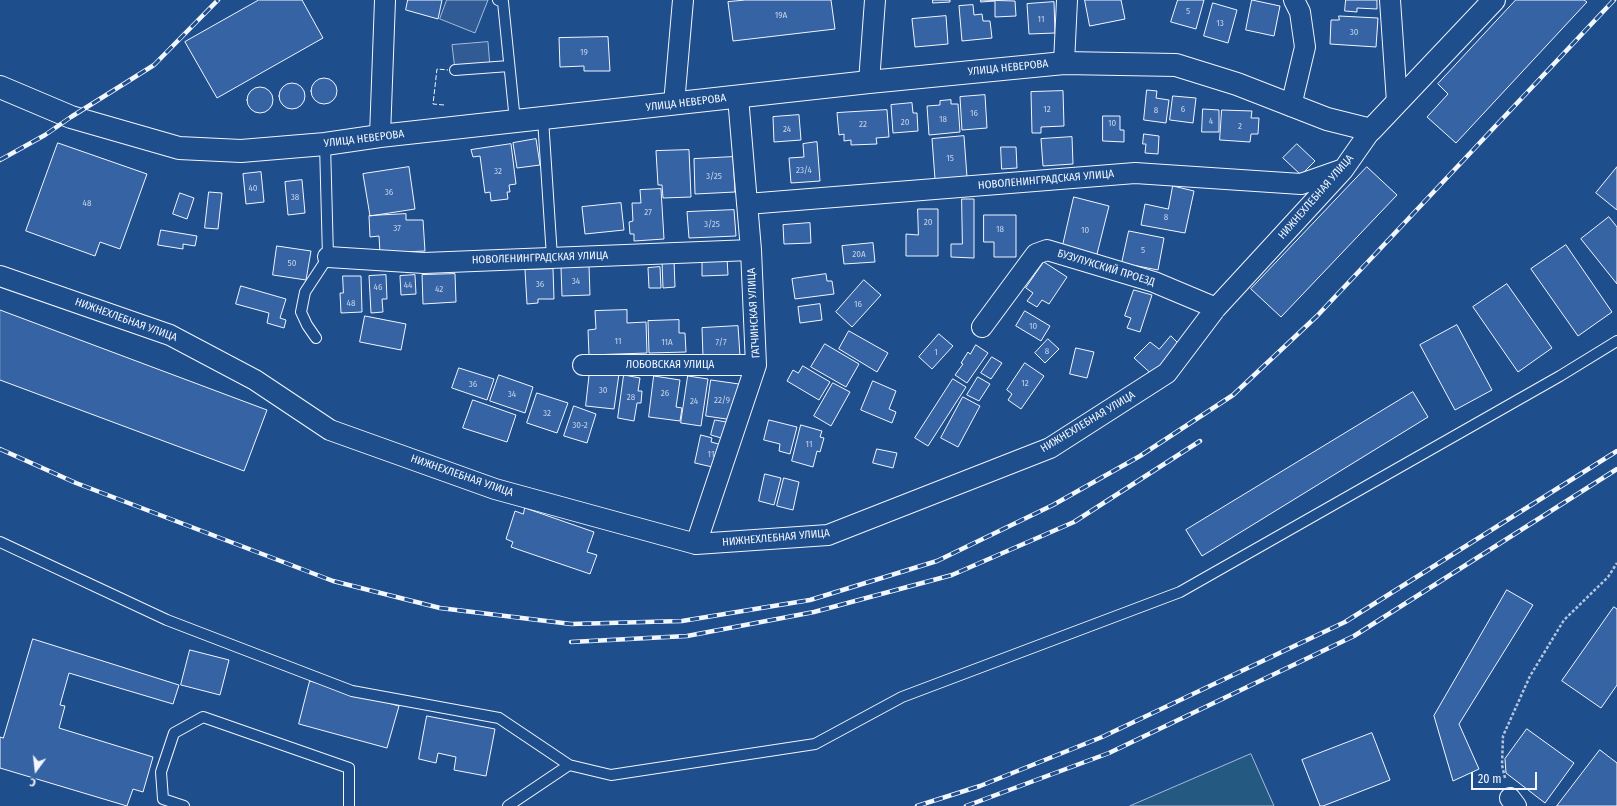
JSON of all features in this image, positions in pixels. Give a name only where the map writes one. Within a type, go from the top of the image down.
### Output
[{"type":"street","points":[[380,136],[385,0]]},
{"type":"street","points":[[674,104],[684,0]]},
{"type":"street","points":[[869,82],[876,0]]},
{"type":"street","points":[[1064,63],[1067,0]]},
{"type":"street","points":[[1291,106],[1305,47],[1300,12],[1294,0]]},
{"type":"street","points":[[1390,0],[1397,102]]},
{"type":"street","name":"НИЖНЕХЛЕБНАЯ УЛИЦА","points":[[0,276],[170,335],[255,380],[330,430],[495,489],[696,544],[828,535],[1050,448],[1167,373],[1216,308],[1343,170],[1371,130],[1494,0]]},
{"type":"street","name":"УЛИЦА НЕВЕРОВА","points":[[0,87],[71,117],[179,148],[240,151],[325,144],[380,136],[869,82],[1064,63],[1176,65],[1237,84],[1327,119],[1371,130]]},
{"type":"street","name":"ГАТЧИНСКАЯ УЛИЦА","points":[[696,544],[756,365],[751,250],[738,97]]},
{"type":"street","name":"НОВОЛЕНИНГРАДСКАЯ УЛИЦА","points":[[747,204],[1135,173],[1301,184],[1343,170]]},
{"type":"street","name":"НОВОЛЕНИНГРАДСКАЯ УЛИЦА","points":[[328,257],[424,263],[751,250]]},
{"type":"street","name":"БУЗУЛУКСКИЙ ПРОЕЗД","points":[[982,327],[1036,254],[1046,250],[1154,282],[1216,308]]},
{"type":"street","name":"ЛОБОВСКАЯ УЛИЦА","points":[[583,365],[756,365]]},
{"type":"lane","points":[[498,0],[503,2],[515,121]]},
{"type":"lane","points":[[454,70],[509,66]]},
{"type":"lane","points":[[543,119],[552,258]]},
{"type":"lane","points":[[316,338],[307,325],[301,312],[305,292],[328,257],[325,144]]},
{"type":"lane","points":[[0,542],[167,620],[352,691],[499,718],[569,766],[610,775],[815,744],[902,697],[1180,592],[1553,380],[1617,341]]},
{"type":"lane","points":[[184,806],[163,799],[161,772],[174,733],[203,717],[349,768],[348,806]]},
{"type":"lane","points":[[508,806],[569,766]]},
{"type":"path","points":[[1513,802],[1502,765],[1503,736],[1530,676],[1564,620],[1608,577],[1617,562]]},
{"type":"shaded area","points":[[447,0],[488,0],[475,33],[440,19]]},
{"type":"shaded area","points":[[488,42],[490,67],[455,70],[452,45]]},
{"type":"shaded area","points":[[1251,754],[1274,806],[1130,806]]},
{"type":"building","points":[[259,0],[302,0],[323,38],[217,98],[185,42]]},
{"type":"building","points":[[408,0],[442,0],[438,19],[406,10]]},
{"type":"building","points":[[746,0],[831,0],[835,29],[733,41],[728,2]]},
{"type":"building","points":[[933,0],[950,0],[950,2],[933,3]]},
{"type":"building","points":[[981,0],[1015,1],[1016,16],[995,17],[995,1],[981,2]]},
{"type":"building","points":[[1085,0],[1121,0],[1125,19],[1090,26]]},
{"type":"building","points":[[1178,0],[1204,0],[1196,29],[1171,22]]},
{"type":"building","points":[[1252,0],[1280,6],[1274,36],[1246,30]]},
{"type":"building","points":[[1346,0],[1377,0],[1377,9],[1357,8],[1357,12],[1345,11]]},
{"type":"building","points":[[1516,0],[1584,0],[1587,2],[1456,143],[1427,117],[1448,94],[1438,84]]},
{"type":"building","points":[[1054,2],[1055,33],[1029,34],[1027,4]]},
{"type":"building","points":[[1213,3],[1237,10],[1228,43],[1204,36]]},
{"type":"building","points":[[973,5],[974,15],[982,14],[983,21],[990,21],[992,38],[962,41],[959,6]]},
{"type":"building","points":[[946,16],[948,44],[915,47],[912,19]]},
{"type":"building","points":[[1339,16],[1378,18],[1376,47],[1330,44],[1331,20],[1339,20]]},
{"type":"building","points":[[608,37],[610,71],[584,71],[584,66],[560,67],[559,38]]},
{"type":"building","points":[[324,78],[333,82],[337,91],[333,100],[324,104],[315,100],[311,91],[315,82]]},
{"type":"building","points":[[292,83],[301,87],[305,96],[301,105],[292,109],[283,105],[279,96],[283,87]]},
{"type":"building","points":[[260,87],[269,91],[273,100],[269,109],[260,113],[251,109],[247,100],[251,91]]},
{"type":"building","points":[[1147,90],[1157,91],[1156,98],[1169,100],[1166,123],[1144,120]]},
{"type":"building","points":[[1063,91],[1064,126],[1041,127],[1041,133],[1032,133],[1031,92]]},
{"type":"building","points":[[985,95],[987,128],[962,130],[960,97]]},
{"type":"building","points":[[1173,96],[1196,98],[1193,123],[1170,120]]},
{"type":"building","points":[[951,100],[951,104],[958,104],[960,132],[929,135],[927,106],[940,105],[940,101]]},
{"type":"building","points":[[912,103],[913,113],[917,113],[918,131],[893,133],[891,105]]},
{"type":"building","points":[[1203,109],[1219,110],[1219,132],[1202,132]]},
{"type":"building","points":[[887,110],[889,137],[876,138],[877,144],[851,145],[851,140],[844,141],[844,134],[839,135],[837,113]]},
{"type":"building","points":[[1222,110],[1252,111],[1251,118],[1259,118],[1258,134],[1251,134],[1250,142],[1220,140]]},
{"type":"building","points":[[799,115],[801,140],[774,142],[773,117]]},
{"type":"building","points":[[1103,116],[1120,116],[1120,130],[1124,130],[1124,142],[1103,141]]},
{"type":"building","points":[[1144,134],[1159,136],[1158,154],[1145,153],[1146,144],[1143,144]]},
{"type":"building","points":[[964,136],[967,177],[935,179],[932,139]]},
{"type":"building","points":[[1072,137],[1073,164],[1043,166],[1041,139]]},
{"type":"building","points":[[536,139],[540,165],[517,168],[513,143]]},
{"type":"building","points":[[817,142],[820,181],[791,183],[789,158],[804,157],[803,144]]},
{"type":"building","points":[[58,143],[147,174],[120,249],[100,242],[95,256],[26,231]]},
{"type":"building","points":[[511,144],[516,184],[509,185],[510,192],[507,192],[508,199],[491,201],[490,192],[485,193],[480,156],[473,157],[471,150]]},
{"type":"building","points":[[1297,144],[1315,161],[1301,175],[1283,158]]},
{"type":"building","points":[[1001,147],[1016,147],[1017,168],[1002,169]]},
{"type":"building","points":[[689,150],[691,197],[663,198],[662,185],[658,185],[656,151]]},
{"type":"building","points":[[733,157],[735,192],[695,194],[694,159]]},
{"type":"building","points":[[409,167],[415,209],[370,216],[363,174]]},
{"type":"building","points":[[1367,167],[1397,195],[1281,317],[1251,289]]},
{"type":"building","points":[[1617,167],[1617,210],[1596,193]]},
{"type":"building","points":[[261,172],[264,202],[246,204],[243,174]]},
{"type":"building","points":[[302,180],[305,213],[288,215],[285,182]]},
{"type":"building","points":[[1173,186],[1194,191],[1185,233],[1141,225],[1145,204],[1168,209]]},
{"type":"building","points":[[661,189],[664,239],[634,241],[634,234],[630,234],[629,222],[633,221],[632,203],[641,203],[640,190]]},
{"type":"building","points":[[209,192],[222,193],[218,229],[205,228]]},
{"type":"building","points":[[180,193],[194,198],[187,219],[173,214]]},
{"type":"building","points":[[1074,197],[1109,206],[1095,262],[1061,254]]},
{"type":"building","points":[[962,199],[974,199],[974,258],[951,257],[951,244],[962,244]]},
{"type":"building","points":[[621,203],[624,230],[585,234],[582,207]]},
{"type":"building","points":[[918,209],[938,209],[938,256],[906,256],[906,234],[918,235]]},
{"type":"building","points":[[734,210],[736,236],[689,238],[687,212]]},
{"type":"building","points":[[406,214],[406,220],[423,220],[425,251],[380,253],[379,236],[370,237],[369,216]]},
{"type":"building","points":[[984,215],[1016,215],[1016,257],[994,257],[994,242],[984,242]]},
{"type":"building","points":[[1609,217],[1617,227],[1617,284],[1581,239]]},
{"type":"building","points":[[810,223],[811,243],[784,244],[783,225]]},
{"type":"building","points":[[161,230],[197,236],[195,246],[183,244],[183,249],[158,245]]},
{"type":"building","points":[[1129,231],[1164,238],[1158,270],[1122,263]]},
{"type":"building","points":[[873,243],[875,262],[844,264],[842,246]]},
{"type":"building","points":[[1566,245],[1612,312],[1578,336],[1531,269]]},
{"type":"building","points":[[277,246],[311,251],[306,280],[273,275]]},
{"type":"building","points":[[727,258],[728,275],[702,276],[702,259]]},
{"type":"building","points":[[674,260],[675,287],[663,288],[662,261]]},
{"type":"building","points":[[1044,262],[1067,277],[1049,304],[1042,300],[1037,307],[1027,301],[1033,293],[1026,288]]},
{"type":"building","points":[[589,266],[590,295],[562,296],[561,268]]},
{"type":"building","points":[[660,267],[661,288],[649,288],[648,268]]},
{"type":"building","points":[[553,269],[554,299],[538,299],[538,303],[527,304],[525,270]]},
{"type":"building","points":[[455,274],[456,302],[423,304],[422,275]]},
{"type":"building","points":[[826,274],[827,281],[832,281],[834,294],[795,299],[792,279]]},
{"type":"building","points":[[386,275],[387,299],[382,299],[383,312],[371,313],[369,276]]},
{"type":"building","points":[[415,275],[416,294],[401,295],[400,276]]},
{"type":"building","points":[[343,276],[361,276],[362,312],[341,313],[340,293],[343,293]]},
{"type":"building","points":[[864,280],[881,295],[852,327],[836,312]]},
{"type":"building","points":[[1507,284],[1552,348],[1518,372],[1473,307]]},
{"type":"building","points":[[241,286],[286,299],[280,318],[286,320],[284,328],[267,323],[269,313],[236,304]]},
{"type":"building","points":[[1134,290],[1152,295],[1140,332],[1127,328],[1131,318],[1125,316]]},
{"type":"building","points":[[820,304],[822,320],[800,323],[798,307]]},
{"type":"building","points":[[0,310],[267,410],[244,471],[0,380]]},
{"type":"building","points":[[627,310],[627,323],[646,322],[647,353],[589,355],[588,330],[596,329],[595,311]]},
{"type":"building","points":[[1025,311],[1050,326],[1041,341],[1016,326]]},
{"type":"building","points":[[365,316],[406,324],[401,350],[360,342]]},
{"type":"building","points":[[679,320],[679,333],[685,333],[686,352],[649,353],[648,321]]},
{"type":"building","points":[[1457,325],[1492,390],[1455,410],[1420,345]]},
{"type":"building","points":[[738,326],[740,356],[703,357],[702,328]]},
{"type":"building","points":[[849,331],[888,353],[877,372],[839,349]]},
{"type":"building","points":[[939,334],[953,346],[932,369],[919,357]]},
{"type":"building","points":[[1171,336],[1184,349],[1156,378],[1134,358],[1150,342],[1159,349]]},
{"type":"building","points":[[1048,339],[1059,349],[1045,363],[1035,353]]},
{"type":"building","points":[[825,344],[859,364],[846,387],[811,367]]},
{"type":"building","points":[[976,345],[988,353],[967,383],[955,375],[963,364],[961,363],[968,352],[970,354]]},
{"type":"building","points":[[1076,348],[1094,352],[1087,378],[1070,374]]},
{"type":"building","points":[[992,357],[1002,363],[991,379],[981,373]]},
{"type":"building","points":[[1025,363],[1044,376],[1021,409],[1008,400],[1012,394],[1007,390]]},
{"type":"building","points":[[803,366],[830,382],[819,400],[787,381],[793,370],[798,373]]},
{"type":"building","points":[[459,368],[494,379],[487,400],[452,388]]},
{"type":"building","points":[[590,370],[619,374],[614,409],[586,406]]},
{"type":"building","points":[[499,375],[533,387],[525,413],[490,401]]},
{"type":"building","points":[[624,375],[640,378],[638,391],[642,391],[641,403],[637,403],[634,421],[618,418]]},
{"type":"building","points":[[654,376],[680,380],[676,407],[682,408],[680,421],[649,417]]},
{"type":"building","points":[[688,376],[708,379],[701,426],[681,423]]},
{"type":"building","points":[[978,377],[990,384],[979,401],[967,395]]},
{"type":"building","points":[[953,379],[966,387],[928,446],[915,438]]},
{"type":"building","points":[[711,380],[739,384],[733,420],[706,416]]},
{"type":"building","points":[[873,381],[896,391],[889,409],[896,412],[892,423],[861,410]]},
{"type":"building","points":[[833,383],[850,392],[831,426],[814,416]]},
{"type":"building","points":[[1413,392],[1428,417],[1202,556],[1186,530]]},
{"type":"building","points":[[537,393],[568,403],[557,433],[527,423]]},
{"type":"building","points":[[963,397],[980,406],[958,447],[941,438]]},
{"type":"building","points":[[473,400],[516,415],[507,442],[463,428]]},
{"type":"building","points":[[574,406],[596,414],[587,443],[564,436]]},
{"type":"building","points":[[715,420],[732,423],[728,440],[711,435]]},
{"type":"building","points":[[769,420],[797,427],[790,454],[779,451],[780,444],[764,440]]},
{"type":"building","points":[[801,425],[822,431],[820,437],[824,438],[820,452],[817,451],[813,467],[792,461]]},
{"type":"building","points":[[701,435],[712,438],[711,442],[726,446],[721,469],[695,463]]},
{"type":"building","points":[[877,449],[897,453],[893,468],[873,463]]},
{"type":"building","points":[[765,474],[781,478],[774,505],[759,501]]},
{"type":"building","points":[[784,478],[799,482],[793,510],[777,506]]},
{"type":"building","points":[[525,508],[594,532],[587,552],[597,555],[590,574],[511,547],[513,542],[506,539],[515,511],[523,514]]},
{"type":"building","points":[[1507,590],[1533,605],[1459,724],[1479,769],[1453,781],[1434,716]]},
{"type":"building","points":[[1614,607],[1617,609],[1617,685],[1601,708],[1562,681]]},
{"type":"building","points":[[33,639],[179,685],[173,704],[69,673],[60,705],[65,706],[59,728],[153,757],[143,792],[133,789],[127,806],[0,768],[0,737],[3,738]]},
{"type":"building","points":[[190,650],[229,660],[220,695],[181,685]]},
{"type":"building","points":[[310,681],[399,706],[387,748],[299,724]]},
{"type":"building","points":[[427,716],[495,729],[486,776],[454,770],[456,757],[438,753],[436,763],[419,759]]},
{"type":"building","points":[[1527,729],[1574,763],[1545,803],[1506,773],[1505,759]]},
{"type":"building","points":[[1372,733],[1390,780],[1320,806],[1302,760]]},
{"type":"building","points":[[1600,750],[1617,763],[1617,806],[1557,806]]},
{"type":"railway","points":[[0,160],[45,135],[154,65],[218,0]]},
{"type":"railway","points":[[0,449],[76,483],[333,581],[440,608],[571,624],[682,621],[810,600],[937,561],[1053,505],[1140,456],[1233,395],[1317,316],[1614,0]]},
{"type":"railway","points":[[571,642],[687,636],[814,612],[952,575],[1074,522],[1200,441]]},
{"type":"railway","points":[[917,806],[980,786],[1102,737],[1345,622],[1617,451]]},
{"type":"railway","points":[[966,806],[1109,753],[1354,636],[1617,469]]},
{"type":"fence","points":[[444,105],[433,104],[437,69],[448,70]]}]
